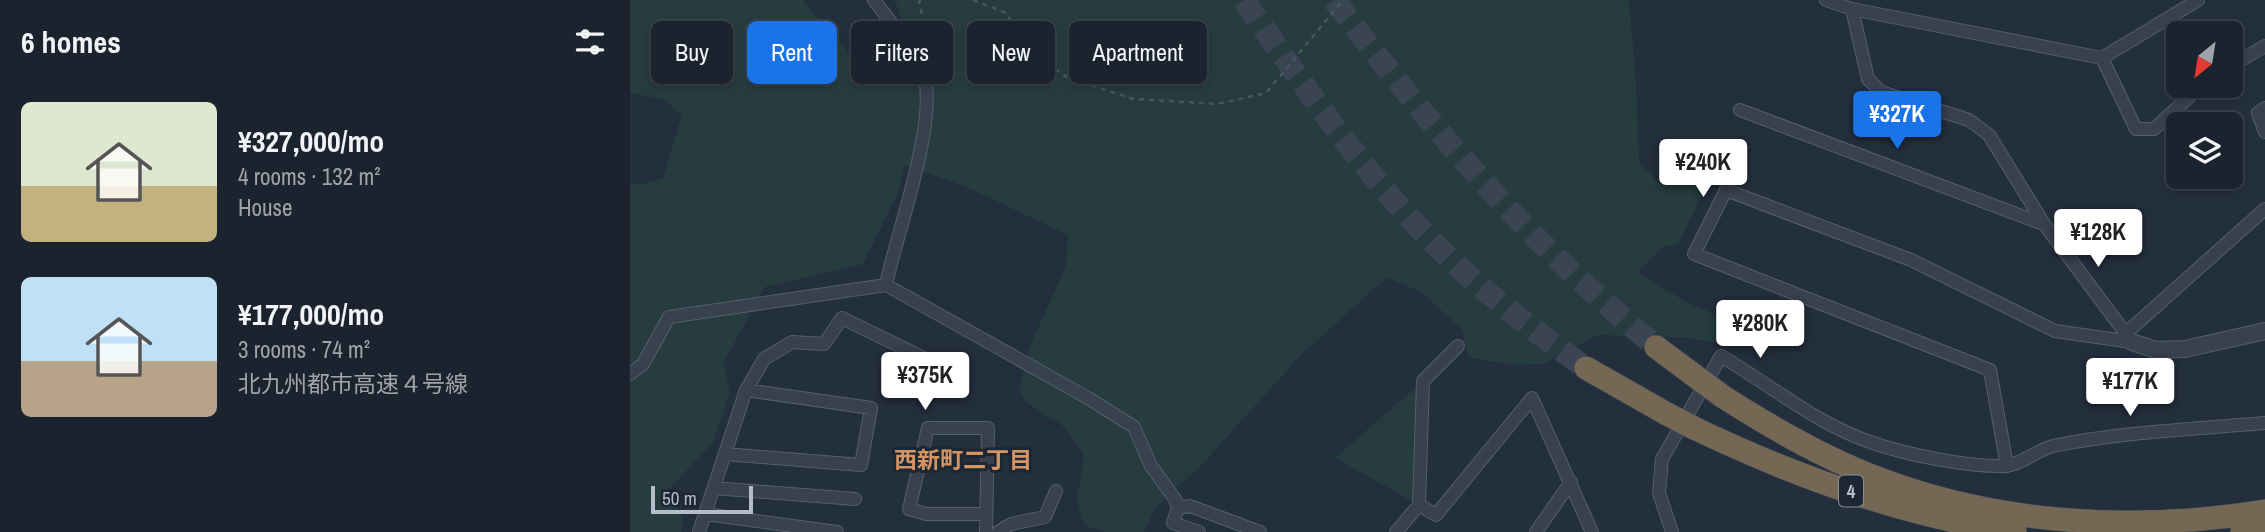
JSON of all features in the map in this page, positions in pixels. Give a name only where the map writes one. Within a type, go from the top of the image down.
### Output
[{"type":"highway","name":"4","points":[[1656,346],[1722,396],[1766,424],[1840,463],[1917,492],[1982,509],[2050,520],[2149,524],[2198,521],[2265,511]]},
{"type":"highway","name":"4","points":[[1586,368],[1667,414],[1733,447],[1818,480],[1930,515],[2015,532]]},
{"type":"highway","points":[[1818,480],[1882,518]]},
{"type":"highway","points":[[2242,532],[2265,528]]},
{"type":"street","points":[[874,0],[889,21]]},
{"type":"street","points":[[1826,0],[1852,9],[2102,58],[2198,0]]},
{"type":"street","points":[[1852,9],[1868,79],[1881,92],[1969,120],[1989,135],[2043,224],[2129,338]]},
{"type":"street","points":[[2244,58],[2265,46]]},
{"type":"street","points":[[2102,58],[2136,130],[2154,129],[2188,98]]},
{"type":"street","points":[[886,285],[925,133],[924,84]]},
{"type":"street","points":[[2265,108],[2258,113],[2265,132]]},
{"type":"street","points":[[1740,110],[2043,224]]},
{"type":"street","points":[[2007,466],[1990,370],[1695,254],[1726,190],[1911,260],[2055,331],[2129,338],[2156,350],[2185,349],[2265,331]]},
{"type":"street","points":[[2129,338],[2265,209]]},
{"type":"street","points":[[630,374],[643,365],[669,317],[886,285],[1088,398],[1134,427],[1151,466],[1175,499],[1178,508],[1174,523],[1199,532]]},
{"type":"street","points":[[699,532],[746,390],[764,359],[792,342],[824,344],[842,318],[934,363]]},
{"type":"street","points":[[1396,532],[1419,505],[1423,380],[1458,346]]},
{"type":"street","points":[[1672,532],[1660,493],[1662,459],[1721,356],[1755,376],[1804,411],[1873,443],[1955,463],[2007,466],[2051,447],[2133,435],[2265,423]]},
{"type":"street","points":[[725,454],[861,465],[871,408],[746,390]]},
{"type":"street","points":[[1419,505],[1436,515],[1532,398],[1592,532]]},
{"type":"street","points":[[986,514],[926,514],[909,509],[928,428],[988,428],[986,532]]},
{"type":"street","points":[[1536,532],[1571,482]]},
{"type":"street","points":[[714,488],[855,499]]},
{"type":"street","points":[[998,532],[1011,524],[1045,517],[1056,491]]},
{"type":"street","points":[[1178,508],[1190,506],[1260,532]]},
{"type":"street","points":[[705,514],[837,532]]},
{"type":"path","points":[[921,0],[919,2],[923,21]]},
{"type":"path","points":[[973,0],[1004,12],[1046,62],[1068,78],[1134,99],[1217,104],[1266,93],[1343,0]]},
{"type":"green space","points":[[630,0],[802,0],[821,21],[747,21],[747,84],[837,84],[837,39],[851,55],[851,84],[953,84],[953,21],[902,21],[895,0],[1629,0],[1639,163],[1661,184],[1701,168],[1705,188],[1678,245],[1664,246],[1638,272],[1686,302],[1771,338],[1766,349],[1687,338],[1598,335],[1543,364],[1517,365],[1469,358],[1462,330],[1422,292],[1386,278],[1302,354],[1207,459],[1155,509],[1144,532],[1105,532],[1084,525],[1077,500],[1084,454],[1063,426],[1027,403],[1019,392],[1028,350],[1066,266],[1068,235],[969,188],[905,165],[897,195],[863,264],[765,287],[724,362],[730,393],[713,443],[666,492],[683,518],[681,532],[630,532],[630,185],[663,178],[682,115],[663,99],[630,93]]},
{"type":"green space","points":[[1423,381],[1419,505],[1335,458]]},
{"type":"tunnel","points":[[1244,0],[1349,146],[1419,228],[1499,302],[1586,368]]},
{"type":"tunnel","points":[[1334,0],[1473,171],[1575,276],[1656,347]]},
{"type":"district","name":"西新町二丁目","points":[[963,459]]}]
